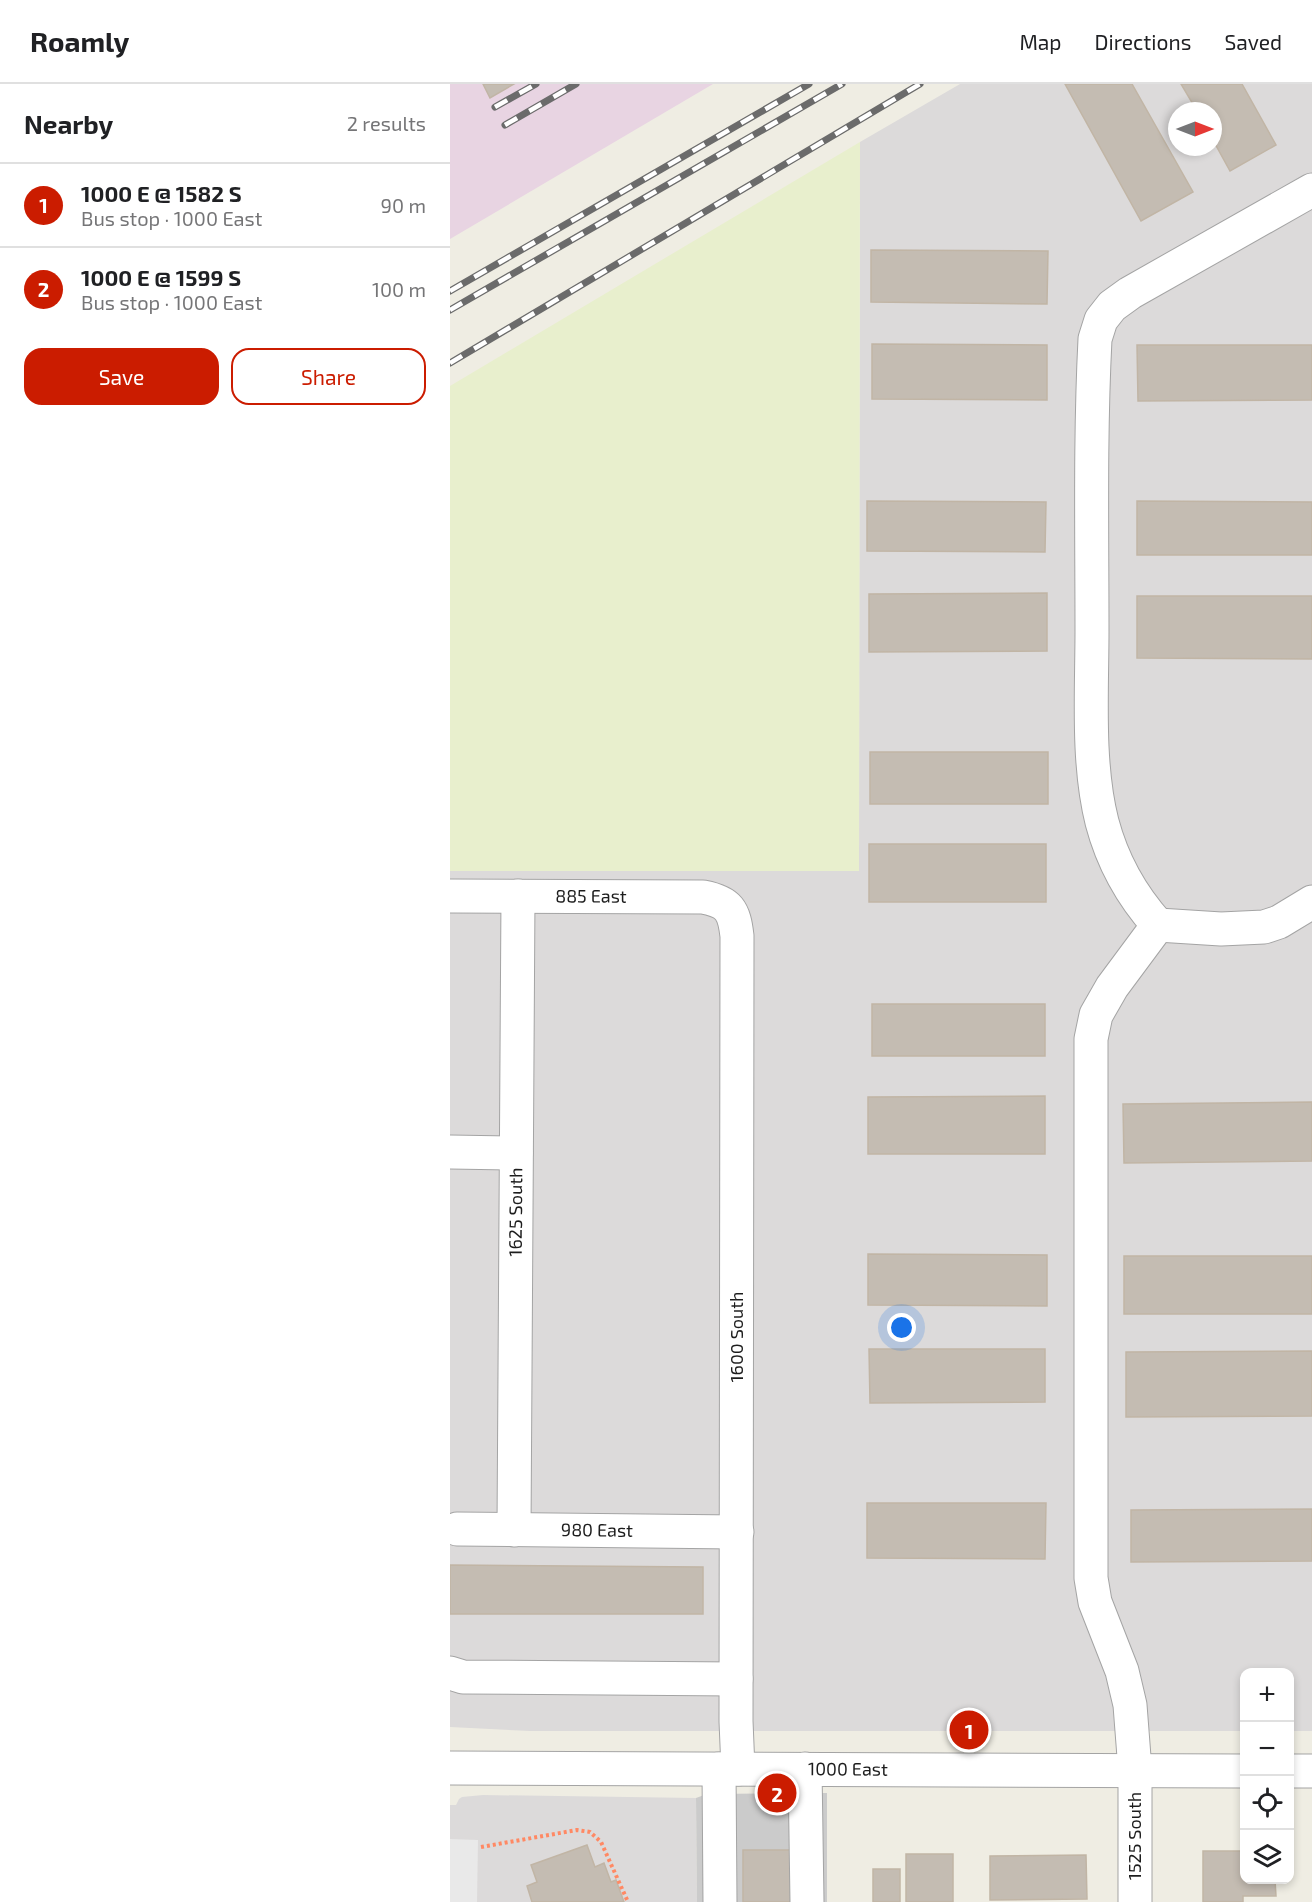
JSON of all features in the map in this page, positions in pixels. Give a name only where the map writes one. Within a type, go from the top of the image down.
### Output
[{"type":"street","points":[[1312,190],[1112,306],[1101,320],[1095,339],[1092,460],[1092,709],[1095,787],[1102,822],[1113,857],[1143,909],[1158,925],[1221,930],[1264,927],[1279,922],[1312,902]]},
{"type":"street","name":"885 East","points":[[450,896],[703,897],[718,900],[729,907]]},
{"type":"street","name":"1625 South","points":[[514,1530],[518,896]]},
{"type":"street","name":"1600 South","points":[[720,1902],[728,1769],[735,1721],[736,1679],[737,936],[735,921],[729,907]]},
{"type":"street","name":"1525 South","points":[[1135,1902],[1135,1770],[1131,1705],[1122,1671],[1095,1602],[1091,1578],[1091,1039],[1096,1015],[1112,987],[1158,925]]},
{"type":"street","points":[[450,1152],[516,1153]]},
{"type":"street","name":"980 East","points":[[457,1529],[736,1532]]},
{"type":"street","points":[[450,1672],[463,1677],[736,1679]]},
{"type":"street","name":"1000 East","points":[[450,1768],[1240,1771]]},
{"type":"street","points":[[805,1769],[807,1902]]},
{"type":"street","points":[[1294,1771],[1312,1771]]},
{"type":"path","points":[[481,1847],[577,1830],[590,1832],[601,1842],[628,1902]]},
{"type":"shaded area","points":[[450,84],[713,84],[450,239]]},
{"type":"shaded area","points":[[960,84],[1312,84],[1312,1731],[1294,1731],[1294,1668],[1240,1668],[1240,1731],[530,1731],[450,1727],[450,871],[859,871],[860,142]]},
{"type":"shaded area","points":[[827,1793],[827,1902],[697,1902],[696,1798],[707,1794]]},
{"type":"shaded area","points":[[483,1795],[696,1798],[697,1902],[450,1902],[450,1805],[456,1805],[462,1797]]},
{"type":"shaded area","points":[[450,1839],[478,1840],[477,1902],[450,1902]]},
{"type":"green space","points":[[860,142],[859,871],[450,871],[450,386]]},
{"type":"building","points":[[483,84],[514,84],[490,98]]},
{"type":"building","points":[[1065,84],[1132,84],[1168,148],[1168,156],[1173,156],[1193,192],[1141,221]]},
{"type":"building","points":[[1181,84],[1242,84],[1276,145],[1230,171],[1222,156],[1222,102],[1192,102]]},
{"type":"building","points":[[871,250],[1048,251],[1047,304],[871,302]]},
{"type":"building","points":[[872,344],[1047,345],[1047,400],[872,399]]},
{"type":"building","points":[[1137,345],[1312,345],[1312,400],[1138,401]]},
{"type":"building","points":[[867,501],[1046,502],[1045,552],[867,551]]},
{"type":"building","points":[[1137,501],[1312,502],[1312,555],[1137,555]]},
{"type":"building","points":[[1047,593],[1047,651],[869,652],[869,594]]},
{"type":"building","points":[[1137,596],[1312,596],[1312,659],[1137,658]]},
{"type":"building","points":[[870,752],[1048,752],[1048,804],[870,804]]},
{"type":"building","points":[[869,844],[1046,844],[1046,902],[869,902]]},
{"type":"building","points":[[872,1004],[1045,1004],[1045,1056],[872,1056]]},
{"type":"building","points":[[1045,1096],[1045,1154],[868,1154],[868,1097]]},
{"type":"building","points":[[1312,1102],[1312,1161],[1124,1163],[1123,1104]]},
{"type":"building","points":[[868,1254],[1047,1255],[1047,1306],[868,1305]]},
{"type":"building","points":[[1124,1256],[1312,1256],[1312,1314],[1124,1314]]},
{"type":"building","points":[[869,1349],[1045,1349],[1045,1402],[870,1403]]},
{"type":"building","points":[[1312,1351],[1312,1416],[1126,1417],[1126,1352]]},
{"type":"building","points":[[867,1503],[1046,1503],[1045,1559],[867,1558]]},
{"type":"building","points":[[1312,1509],[1312,1561],[1131,1562],[1131,1510]]},
{"type":"building","points":[[450,1565],[703,1567],[703,1614],[450,1614]]},
{"type":"building","points":[[587,1845],[595,1867],[604,1863],[611,1882],[616,1880],[624,1902],[532,1902],[527,1886],[537,1882],[531,1865]]},
{"type":"building","points":[[743,1850],[795,1850],[794,1902],[743,1902]]},
{"type":"building","points":[[1203,1851],[1240,1851],[1240,1884],[1275,1884],[1276,1896],[1243,1896],[1243,1902],[1203,1902]]},
{"type":"building","points":[[906,1854],[953,1854],[953,1902],[906,1902]]},
{"type":"building","points":[[1086,1855],[1087,1899],[990,1900],[990,1856]]},
{"type":"building","points":[[873,1869],[900,1869],[900,1902],[873,1902]]},
{"type":"railway","points":[[495,107],[536,84]]},
{"type":"railway","points":[[505,125],[576,84]]},
{"type":"railway","points":[[450,291],[809,84]]},
{"type":"railway","points":[[450,310],[842,84]]},
{"type":"railway","points":[[450,363],[920,84]]},
{"type":"place","name":"1000 E @ 1582 S","points":[[969,1730]]},
{"type":"place","name":"1000 E @ 1599 S","points":[[777,1793]]}]
